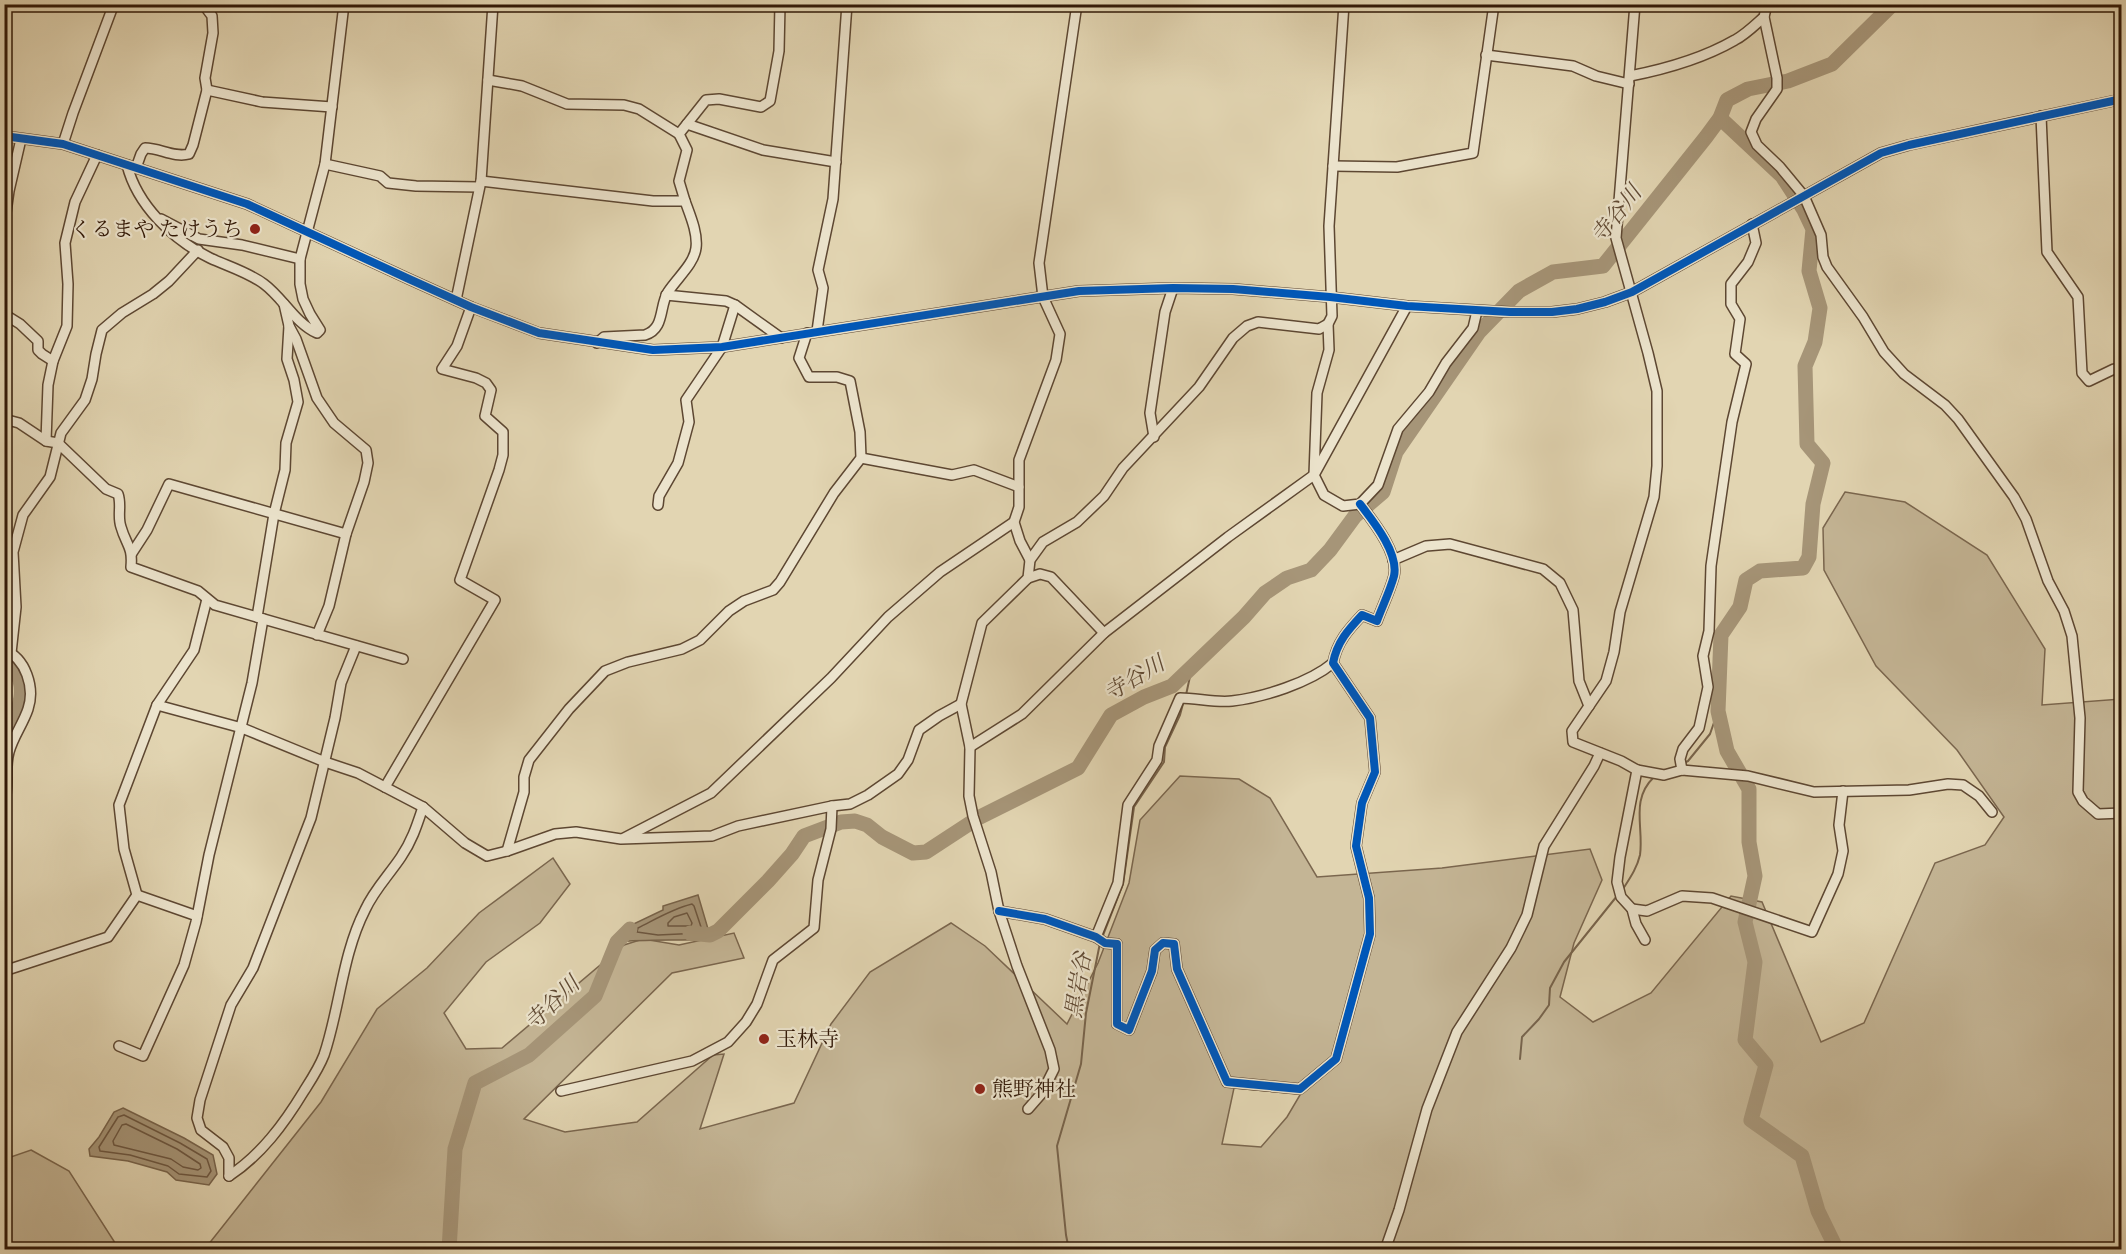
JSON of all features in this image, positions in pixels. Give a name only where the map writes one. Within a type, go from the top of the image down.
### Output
[{"type":"street","points":[[4,9],[6,4]]},
{"type":"street","points":[[63,144],[112,9],[117,4]]},
{"type":"street","points":[[203,4],[212,16],[213,33],[205,78],[207,90],[193,145],[189,154],[180,156],[154,148],[145,148],[131,167],[131,180],[144,205],[156,217],[195,249],[262,282],[309,329],[317,333],[320,330],[303,299],[300,284],[300,259],[325,164],[344,4]]},
{"type":"street","points":[[456,300],[480,184],[492,4]]},
{"type":"street","points":[[679,135],[706,100],[719,99],[761,107],[770,101],[779,51],[780,4]]},
{"type":"street","points":[[507,851],[524,792],[524,777],[529,760],[569,709],[605,671],[628,662],[682,649],[700,640],[729,611],[744,601],[772,590],[780,582],[834,494],[861,458],[860,432],[850,381],[837,377],[809,377],[799,358],[812,332],[823,288],[818,270],[833,199],[847,4]]},
{"type":"street","points":[[1030,560],[1020,541],[1014,522],[1019,507],[1019,460],[1056,360],[1060,334],[1043,297],[1039,263],[1077,4]]},
{"type":"street","points":[[1344,4],[1329,226],[1332,316],[1328,324],[1329,350],[1317,393],[1314,475],[1324,495],[1343,506],[1360,504],[1378,485],[1398,429],[1430,392],[1446,363],[1473,328],[1477,311]]},
{"type":"street","points":[[1334,166],[1397,167],[1473,153],[1494,4]]},
{"type":"street","points":[[1635,4],[1616,238],[1657,391],[1659,427],[1656,476],[1654,497],[1620,612],[1614,652],[1606,681],[1572,731],[1573,742],[1637,771],[1659,775],[1682,770],[1748,776],[1814,792],[1909,790],[1948,784],[1963,785],[1979,796],[1992,812]]},
{"type":"street","points":[[1767,4],[1764,17],[1777,78],[1777,89],[1756,119],[1751,132],[1757,145],[1780,167],[1804,196],[1821,235],[1823,257],[1827,267],[1863,317],[1884,352],[1904,374],[1945,405],[1958,419],[2014,497],[2025,519],[2048,581],[2064,611],[2072,636],[2080,718],[2078,792],[2098,814],[2121,813]]},
{"type":"street","points":[[2120,4],[2121,10]]},
{"type":"street","points":[[1486,55],[1573,66],[1596,76],[1630,80],[1668,69],[1737,40],[1764,17]]},
{"type":"street","points":[[488,80],[522,86],[567,104],[624,105],[639,109],[679,135],[687,150],[679,181],[693,227],[696,248],[687,268],[666,295],[662,317],[651,334],[604,337],[597,343]]},
{"type":"street","points":[[207,90],[262,102],[332,107]]},
{"type":"street","points":[[4,136],[63,144],[247,204],[471,307],[539,333],[653,350],[722,347],[1079,291],[1233,289],[1488,312],[1552,312],[1577,309],[1632,292],[1881,153],[2121,99]]},
{"type":"street","points":[[2041,116],[2047,252],[2078,297],[2082,373],[2089,381],[2114,369],[2121,369]]},
{"type":"street","points":[[687,124],[763,150],[836,162]]},
{"type":"street","points":[[4,227],[9,191],[21,139]]},
{"type":"street","points":[[46,441],[48,385],[53,361],[67,326],[68,284],[65,243],[75,202],[97,155]]},
{"type":"street","points":[[325,164],[380,176],[388,183],[416,186],[480,184],[653,201],[685,201]]},
{"type":"street","points":[[156,217],[166,220],[199,239],[242,245],[300,259]]},
{"type":"street","points":[[1682,770],[1680,759],[1683,748],[1699,729],[1708,687],[1703,656],[1710,631],[1711,566],[1732,422],[1746,364],[1735,354],[1740,319],[1731,304],[1731,284],[1748,262],[1756,243],[1752,224]]},
{"type":"street","points":[[4,802],[7,796],[6,768],[9,750],[29,706],[30,684],[24,666],[8,652],[16,607],[13,552],[23,515],[50,477],[61,434],[85,400],[92,379],[102,330],[122,313],[169,281],[195,249]]},
{"type":"street","points":[[1154,437],[1150,413],[1165,312],[1173,288]]},
{"type":"street","points":[[666,295],[726,301],[781,338]]},
{"type":"street","points":[[119,1046],[143,1056],[184,965],[252,683],[274,514],[285,470],[286,443],[298,402],[288,359],[288,326],[283,302]]},
{"type":"street","points":[[658,505],[659,496],[678,463],[689,422],[686,400],[722,347],[735,305]]},
{"type":"street","points":[[970,747],[1022,714],[1104,633],[1228,537],[1314,475],[1407,306]]},
{"type":"street","points":[[385,787],[495,600],[460,580],[499,470],[503,432],[485,416],[491,390],[486,383],[442,369],[457,346],[471,307]]},
{"type":"street","points":[[4,314],[20,324],[38,342],[38,350],[53,361]]},
{"type":"street","points":[[1028,578],[1030,560],[1043,542],[1077,522],[1104,496],[1123,468],[1199,387],[1233,338],[1247,326],[1258,322],[1319,329],[1328,324]]},
{"type":"street","points":[[288,326],[296,339],[317,398],[334,423],[366,450],[368,463],[364,482],[346,534],[329,606],[317,635]]},
{"type":"street","points":[[4,419],[19,423],[46,441],[58,443],[106,489],[118,494],[121,502],[120,524],[132,553],[131,567],[198,591],[214,605],[403,659]]},
{"type":"street","points":[[861,458],[952,475],[974,470],[1019,487]]},
{"type":"street","points":[[132,553],[147,530],[169,484],[346,534]]},
{"type":"street","points":[[1099,939],[1118,883],[1128,805],[1157,760],[1159,746],[1180,698],[1231,701],[1288,687],[1321,673],[1333,663],[1336,649],[1344,634],[1362,615],[1377,621],[1394,574],[1393,560],[1379,528],[1360,504]]},
{"type":"street","points":[[621,840],[711,793],[831,678],[897,610],[940,572],[1014,522]]},
{"type":"street","points":[[1393,560],[1426,546],[1450,544],[1543,569],[1560,583],[1573,609],[1579,681],[1589,706]]},
{"type":"street","points":[[1028,1109],[1042,1093],[1054,1069],[1050,1050],[1017,966],[999,911],[991,872],[974,819],[969,796],[970,747],[961,704],[982,623],[1028,578],[1040,574],[1051,577],[1104,633]]},
{"type":"street","points":[[138,895],[124,849],[119,805],[157,705],[194,650],[207,598]]},
{"type":"street","points":[[356,646],[341,683],[325,762],[304,838],[253,968],[231,1005],[200,1100],[197,1118],[201,1130],[223,1147],[229,1158],[229,1176],[252,1159],[288,1118],[319,1066],[327,1043],[352,941],[364,911],[375,891],[401,858],[415,834],[423,807]]},
{"type":"street","points":[[999,911],[1045,919],[1117,944],[1117,1024],[1129,1030],[1152,971],[1155,950],[1163,943],[1174,944],[1178,969],[1227,1082],[1300,1089],[1336,1059],[1370,934],[1369,898],[1356,846],[1362,803],[1375,772],[1370,718],[1333,663]]},
{"type":"street","points":[[157,705],[242,728],[358,773],[423,807],[465,843],[487,856],[555,834],[576,832],[621,840],[712,836],[738,826],[850,804],[868,795],[898,774],[908,760],[919,730],[961,704]]},
{"type":"street","points":[[1385,1250],[1399,1210],[1427,1109],[1457,1032],[1511,948],[1527,915],[1544,846],[1600,753]]},
{"type":"street","points":[[1637,771],[1617,882],[1620,893],[1632,909],[1636,924],[1645,940]]},
{"type":"street","points":[[1632,909],[1647,910],[1682,896],[1712,898],[1812,932],[1838,874],[1843,851],[1839,825],[1844,791]]},
{"type":"street","points":[[561,1091],[692,1061],[728,1042],[746,1022],[757,1004],[773,960],[814,928],[818,880],[831,825],[832,806]]},
{"type":"street","points":[[138,895],[197,916]]},
{"type":"street","points":[[4,971],[108,937],[138,895]]},
{"type":"shaded area","points":[[1845,492],[1905,502],[1987,555],[2045,649],[2042,705],[2121,699],[2121,1249],[204,1250],[321,1102],[377,1009],[427,968],[479,913],[553,858],[570,884],[540,923],[486,962],[444,1013],[466,1049],[502,1048],[624,945],[643,939],[679,945],[734,933],[744,958],[672,973],[524,1119],[565,1132],[637,1122],[713,1055],[724,1054],[700,1129],[794,1103],[831,1024],[870,972],[951,923],[985,946],[1067,1024],[1098,963],[1129,883],[1140,820],[1180,776],[1239,779],[1270,798],[1317,877],[1442,868],[1590,849],[1602,880],[1574,943],[1560,997],[1593,1022],[1651,993],[1731,896],[1762,902],[1821,1042],[1864,1023],[1935,863],[1985,845],[2004,817],[1957,750],[1876,666],[1824,570],[1823,528]],"holes":[[[1234,1088],[1300,1094],[1287,1117],[1261,1147],[1222,1144]]]},
{"type":"shaded area","points":[[31,1150],[69,1171],[119,1249],[5,1249],[5,1159]]},
{"type":"water","points":[[698,895],[711,939],[617,942],[623,929],[663,910],[663,906]]},
{"type":"water","points":[[123,1108],[213,1155],[217,1174],[209,1185],[176,1180],[167,1172],[128,1161],[90,1156],[89,1149],[114,1112]]},
{"type":"waterway","name":"寺谷川","points":[[690,933],[710,935],[718,931],[768,881],[792,854],[804,836],[841,822],[855,821],[867,825],[882,837],[913,853],[926,852],[978,818],[1078,768],[1111,715],[1144,697],[1172,686],[1244,617],[1265,593],[1287,578],[1311,570],[1330,550],[1355,516],[1383,492],[1396,452],[1479,332],[1519,291],[1553,272],[1603,266],[1706,137],[1720,118],[1727,100],[1748,89],[1788,81],[1832,64],[1893,4]]},
{"type":"waterway","points":[[1720,118],[1782,176],[1804,210],[1813,229],[1809,271],[1820,308],[1815,342],[1805,366],[1807,444],[1823,463],[1813,504],[1809,557],[1803,568],[1760,571],[1746,580],[1740,607],[1721,635],[1718,711],[1727,751],[1749,789],[1749,842],[1755,876],[1745,922],[1755,962],[1745,1040],[1766,1065],[1751,1120],[1802,1156],[1818,1211],[1837,1250]]},
{"type":"waterway","points":[[4,664],[16,672],[21,691],[18,711],[4,750]]},
{"type":"waterway","name":"黒岩谷","points":[[1186,695],[1192,667]]},
{"type":"waterway","name":"黒岩谷","points":[[1102,938],[1123,884],[1134,807],[1164,762],[1165,747],[1180,715],[1184,700]]},
{"type":"waterway","points":[[1684,763],[1710,734],[1718,711]]},
{"type":"waterway","points":[[1623,889],[1639,860],[1640,804],[1642,795],[1654,777]]},
{"type":"waterway","points":[[1520,1059],[1522,1037],[1549,1005],[1550,988],[1564,962],[1617,896]]},
{"type":"waterway","name":"寺谷川","points":[[449,1250],[455,1149],[475,1083],[529,1055],[595,996],[617,942],[630,929]]},
{"type":"waterway","name":"黒岩谷","points":[[1069,1250],[1057,1146],[1081,1064],[1086,1013],[1100,943]]},
{"type":"cycle path","points":[[4,136],[63,144],[247,204],[471,307],[539,333],[653,350],[722,347],[1079,291],[1233,289],[1407,306],[1510,312],[1552,312],[1577,309],[1632,292],[1881,153],[2122,99]]},
{"type":"cycle path","points":[[999,911],[1045,919],[1096,937],[1105,943],[1117,944],[1117,1024],[1129,1030],[1152,971],[1155,950],[1163,943],[1174,944],[1177,969],[1227,1082],[1300,1089],[1336,1059],[1370,934],[1369,898],[1356,846],[1362,803],[1375,772],[1370,718],[1333,663],[1340,643],[1362,615],[1377,621],[1392,582],[1395,567],[1384,538],[1360,504]]},
{"type":"place","name":"くるまや たけうち","points":[[255,229]]},
{"type":"place","name":"玉林寺","points":[[764,1039]]},
{"type":"place","name":"熊野神社","points":[[980,1089]]}]
